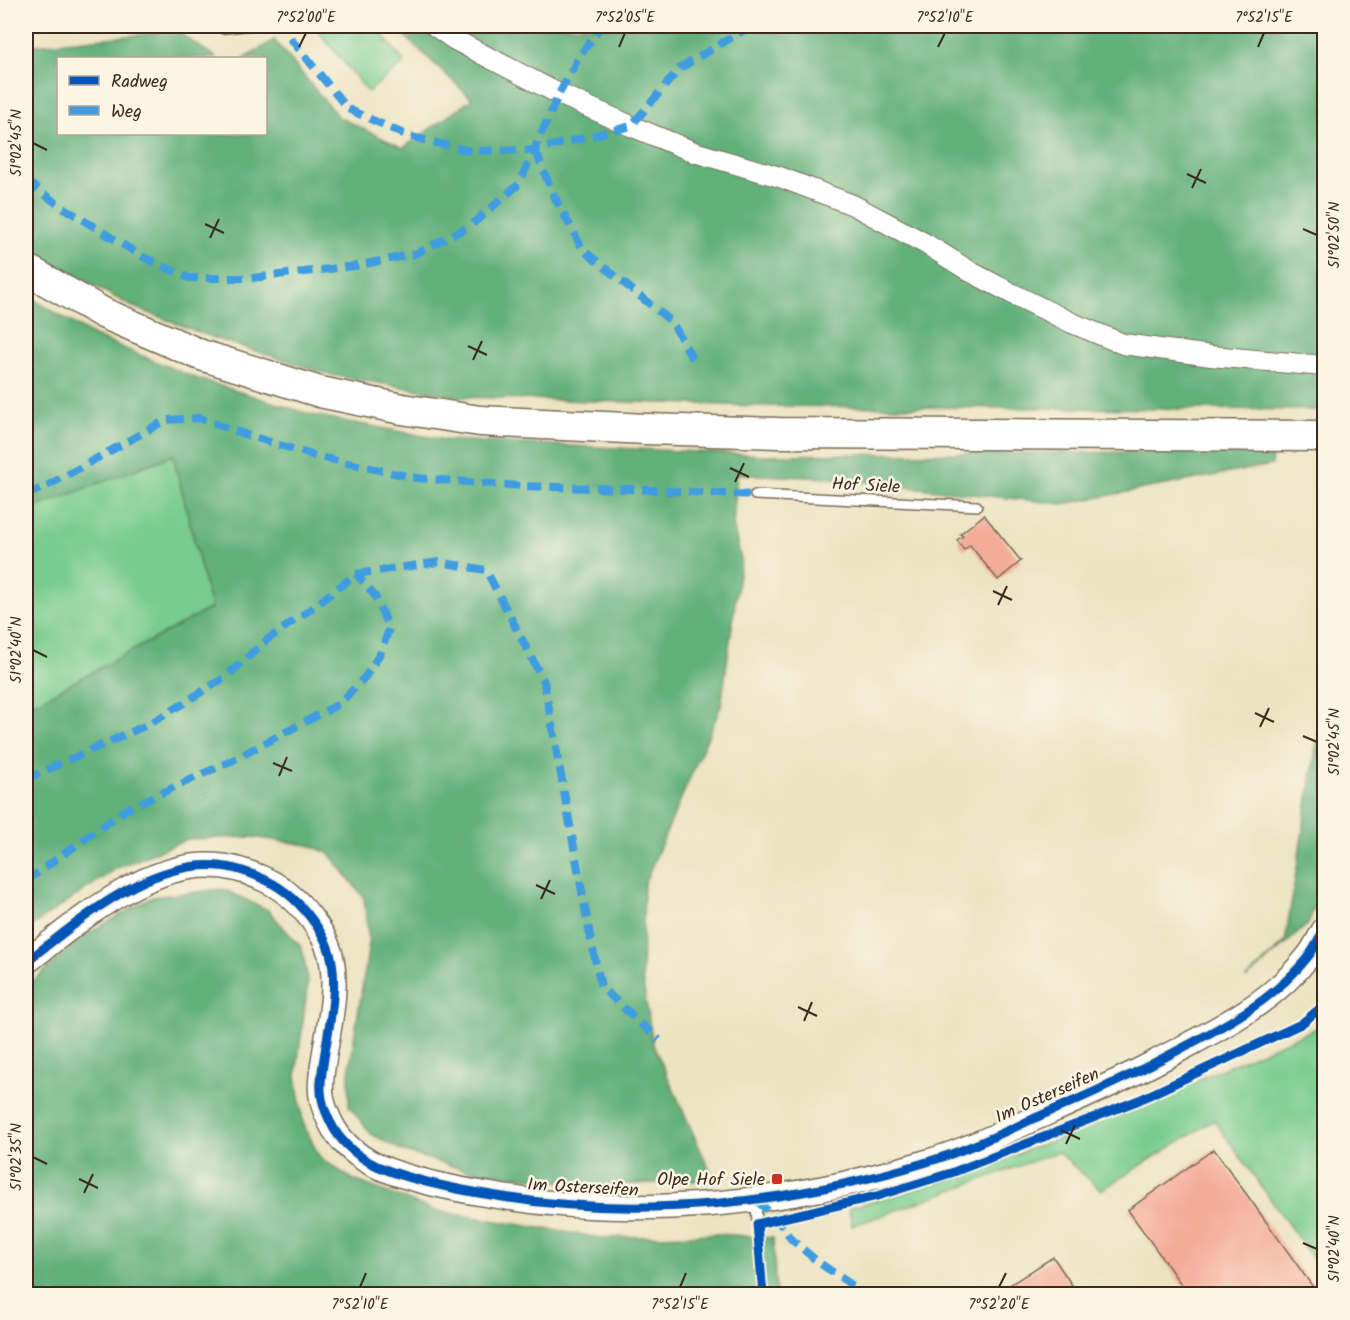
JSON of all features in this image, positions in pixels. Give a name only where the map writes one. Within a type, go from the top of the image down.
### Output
[{"type":"main road","points":[[26,269],[103,313],[201,355],[320,392],[402,409],[480,421],[779,433],[1324,436]]},
{"type":"street","points":[[435,26],[455,40],[559,94],[631,126],[694,152],[780,177],[853,204],[1011,293],[1071,323],[1123,344],[1211,356],[1324,366]]},
{"type":"street","name":"Im Osterseifen","points":[[26,962],[91,912],[144,882],[178,869],[200,866],[234,868],[263,878],[290,896],[304,909],[330,951],[333,968],[332,1005],[321,1077],[321,1098],[327,1117],[340,1138],[363,1158],[377,1166],[431,1183],[536,1203],[607,1207],[670,1206],[756,1200],[838,1186],[931,1161],[973,1146],[1120,1081],[1215,1031],[1283,985],[1310,955],[1324,930]]},
{"type":"lane","name":"Hof Siele","points":[[755,495],[976,507]]},
{"type":"lane","points":[[756,1200],[757,1224]]},
{"type":"green space","points":[[314,26],[375,26],[405,63],[368,92]]},
{"type":"green space","points":[[394,26],[1324,26],[1324,410],[759,406],[461,397],[331,375],[214,338],[131,306],[26,248],[26,46],[176,31],[215,57],[57,57],[57,135],[267,135],[267,57],[247,57],[274,40],[338,117],[403,148],[472,99]]},
{"type":"green space","points":[[26,295],[94,336],[193,377],[312,415],[445,440],[764,455],[1271,451],[1272,465],[1063,504],[829,478],[737,474],[733,524],[741,560],[721,706],[644,884],[642,978],[653,1044],[714,1180],[598,1186],[465,1170],[405,1152],[371,1134],[349,1106],[349,1071],[369,944],[364,898],[329,853],[308,845],[252,837],[188,839],[117,868],[26,930],[26,708],[211,608],[173,455],[26,511]]},
{"type":"green space","points":[[173,455],[211,608],[26,708],[26,511]]},
{"type":"green space","points":[[1324,698],[1324,880],[1308,924],[1246,979],[1285,942]]},
{"type":"green space","points":[[223,889],[268,910],[302,948],[308,982],[296,1076],[303,1123],[320,1158],[354,1180],[436,1211],[601,1238],[717,1234],[773,1238],[776,1294],[26,1294],[26,987],[85,935],[152,897]]},
{"type":"green space","points":[[1324,1025],[1324,1274],[1214,1120],[1101,1190],[1058,1152],[852,1226],[849,1208],[958,1177],[1090,1126]]},
{"type":"building","points":[[220,26],[270,26],[271,28],[221,34]]},
{"type":"building","points":[[984,515],[1021,561],[998,580],[970,545],[964,550],[957,540],[963,536],[960,534]]},
{"type":"building","points":[[1214,1149],[1318,1294],[1188,1294],[1128,1210]]},
{"type":"building","points":[[1053,1257],[1078,1294],[996,1294]]},
{"type":"marked path","points":[[26,181],[59,205],[143,257],[189,278],[252,278],[355,266],[415,254],[470,226],[519,184],[559,94],[579,57],[601,26]]},
{"type":"marked path","points":[[290,38],[348,109],[408,136],[470,151],[535,150],[631,126],[680,68],[751,26]]},
{"type":"marked path","points":[[535,150],[554,196],[583,250],[672,322],[696,365]]},
{"type":"marked path","points":[[26,495],[45,487],[166,420],[199,418],[315,456],[416,478],[521,486],[755,495]]},
{"type":"marked path","points":[[26,779],[151,723],[224,678],[268,639],[356,574],[439,562],[486,570],[544,682],[601,987],[659,1040]]},
{"type":"marked path","points":[[26,881],[125,810],[233,760],[339,704],[365,677],[381,652],[389,629],[375,596],[356,574]]},
{"type":"marked path","points":[[756,1200],[776,1218],[791,1239],[818,1262],[865,1294]]},
{"type":"cycle path","points":[[26,962],[97,908],[150,878],[179,869],[207,865],[236,869],[254,875],[280,889],[305,911],[316,925],[330,953],[334,978],[321,1094],[325,1111],[334,1129],[359,1155],[377,1166],[420,1181],[467,1191],[550,1203],[604,1207],[659,1207],[768,1198],[822,1188],[875,1177],[927,1162],[981,1142],[1094,1092],[1236,1019],[1291,976],[1310,955],[1324,930]]},
{"type":"cycle path","points":[[763,1294],[757,1224],[877,1196],[951,1173],[1139,1100],[1301,1024],[1324,1005]]},
{"type":"place","name":"Olpe Hof Siele","points":[[777,1179]]}]
